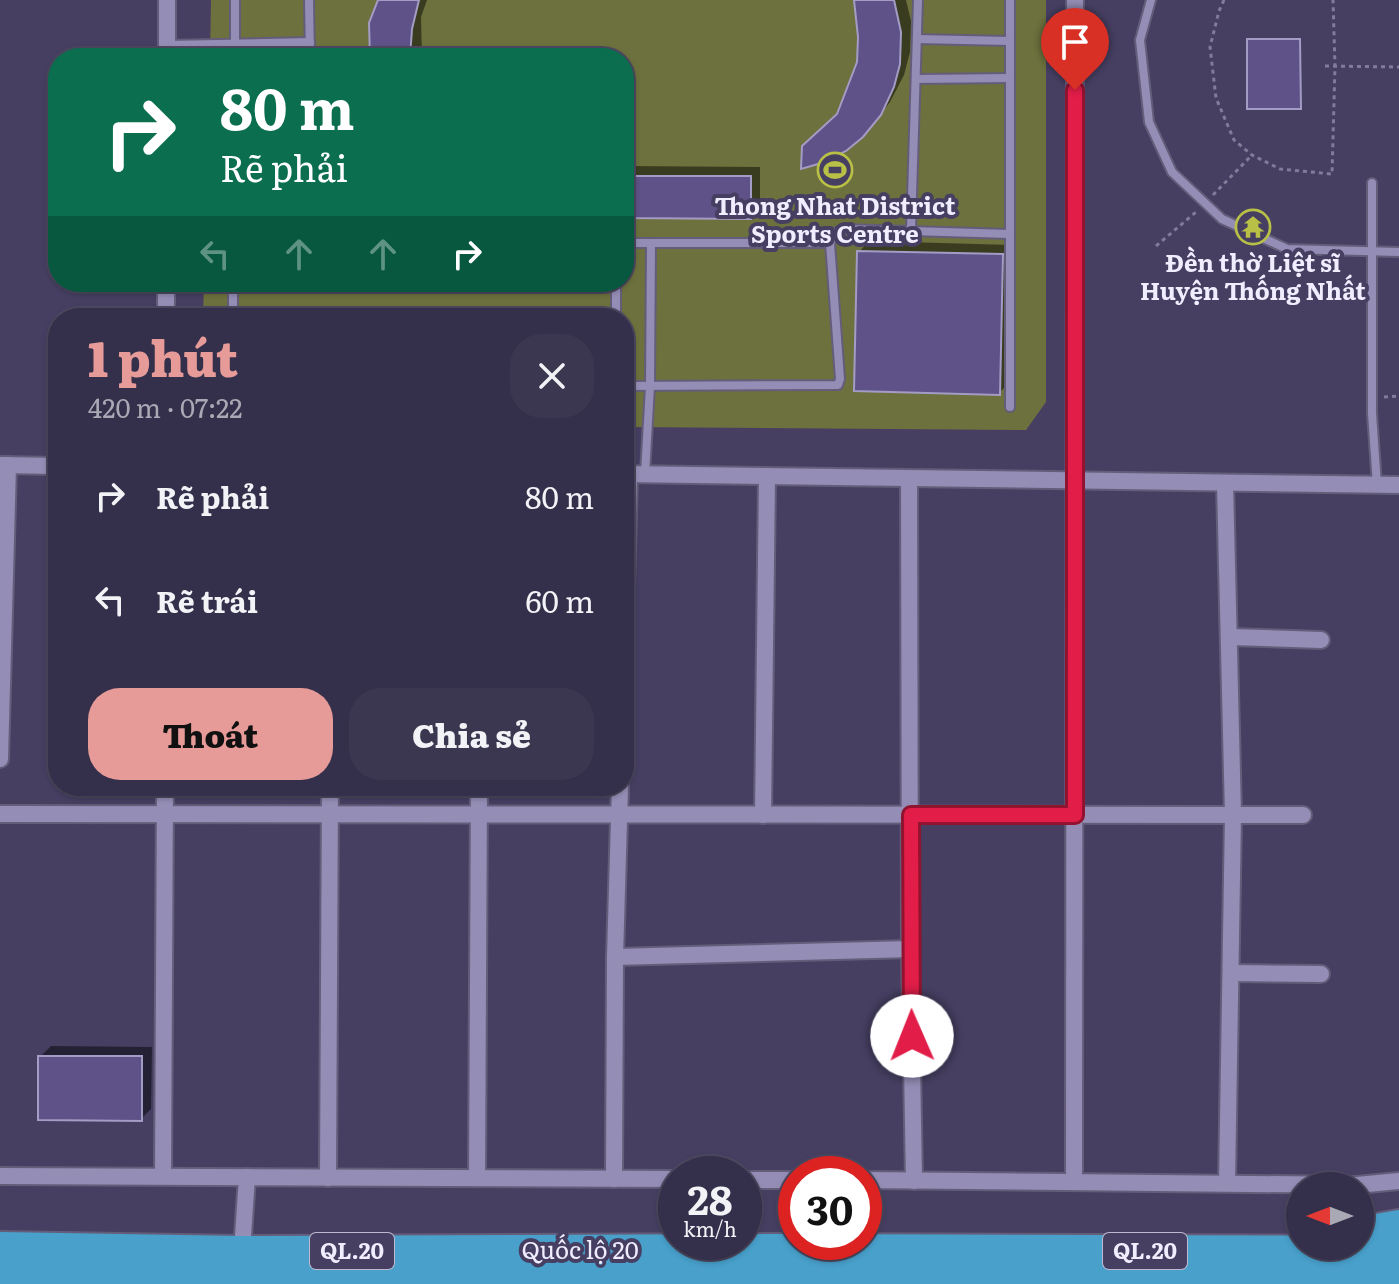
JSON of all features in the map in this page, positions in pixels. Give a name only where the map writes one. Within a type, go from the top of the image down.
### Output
[{"type":"highway","points":[[1374,1229],[1399,1225]]},
{"type":"highway","name":"Quốc lộ 20","points":[[0,1247],[658,1256]]},
{"type":"highway","name":"Quốc lộ 20","points":[[882,1251],[1286,1258]]},
{"type":"highway","name":"Quốc lộ 20","points":[[1374,1253],[1399,1251]]},
{"type":"highway","name":"Quốc lộ 20","points":[[750,1260],[1065,1280],[1286,1258]]},
{"type":"highway","name":"Quốc lộ 20","points":[[0,1273],[633,1281],[694,1260]]},
{"type":"highway","name":"QL.20","points":[[1291,1260],[1326,1284]]},
{"type":"highway","name":"Quốc lộ 20","points":[[1299,1260],[1399,1278]]},
{"type":"street","points":[[167,0],[167,48]]},
{"type":"street","points":[[1074,1182],[1075,0]]},
{"type":"street","points":[[0,759],[4,465],[48,466]]},
{"type":"street","points":[[634,476],[1399,485]]},
{"type":"street","points":[[763,815],[767,476]]},
{"type":"street","points":[[909,478],[914,1181]]},
{"type":"street","points":[[1225,483],[1233,815],[1227,1183]]},
{"type":"street","points":[[1231,637],[1321,640]]},
{"type":"street","points":[[163,1176],[165,796]]},
{"type":"street","points":[[328,1178],[330,796]]},
{"type":"street","points":[[477,1178],[479,796]]},
{"type":"street","points":[[614,1179],[615,957],[620,796]]},
{"type":"street","points":[[0,814],[1303,815]]},
{"type":"street","points":[[615,957],[910,949]]},
{"type":"street","points":[[1231,973],[1321,974]]},
{"type":"street","points":[[0,1176],[658,1179]]},
{"type":"street","points":[[242,1251],[247,1177]]},
{"type":"street","points":[[882,1180],[1357,1185],[1399,1181]]},
{"type":"lane","points":[[235,0],[235,48]]},
{"type":"lane","points":[[309,0],[310,48]]},
{"type":"lane","points":[[911,229],[918,0]]},
{"type":"lane","points":[[1010,0],[1010,407]]},
{"type":"lane","points":[[1151,0],[1140,40],[1149,122],[1172,172],[1222,219],[1287,249],[1399,252]]},
{"type":"lane","points":[[917,39],[1010,41]]},
{"type":"lane","points":[[197,48],[235,43],[310,42]]},
{"type":"lane","points":[[916,79],[1010,78]]},
{"type":"lane","points":[[1372,183],[1372,413],[1377,485]]},
{"type":"lane","points":[[634,386],[838,385],[830,243],[835,233],[844,229],[911,229],[1010,234]]},
{"type":"lane","points":[[634,243],[830,243]]},
{"type":"lane","points":[[634,462],[650,386],[651,243]]},
{"type":"path","points":[[1224,0],[1210,47],[1216,98],[1234,140],[1252,155],[1280,169],[1332,174],[1333,0]]},
{"type":"path","points":[[1325,66],[1399,67]]},
{"type":"green space","name":"Thong Nhat District Sports Centre","points":[[211,0],[1046,0],[1046,402],[1026,430],[634,427],[634,308],[203,308],[204,292],[634,292],[634,48],[210,48]]},
{"type":"building","points":[[378,0],[419,0],[411,48],[370,48],[369,23]]},
{"type":"building","points":[[854,0],[894,0],[901,32],[900,64],[894,87],[881,115],[863,137],[825,162],[801,169],[802,146],[837,114],[857,62]]},
{"type":"building","points":[[1247,39],[1300,39],[1301,109],[1247,109]]},
{"type":"building","points":[[634,176],[751,176],[751,219],[634,218]]},
{"type":"building","points":[[857,251],[1003,254],[1000,395],[854,391]]},
{"type":"building","points":[[38,1056],[142,1056],[142,1121],[38,1120]]},
{"type":"place","name":"Thong Nhat District Sports Centre","points":[[835,170]]},
{"type":"place","name":"Đền thờ Liệt sĩ Huyện Thống Nhất","points":[[1253,227]]},
{"type":"route","points":[[912,1036],[911,815],[1075,815],[1075,90]]}]
